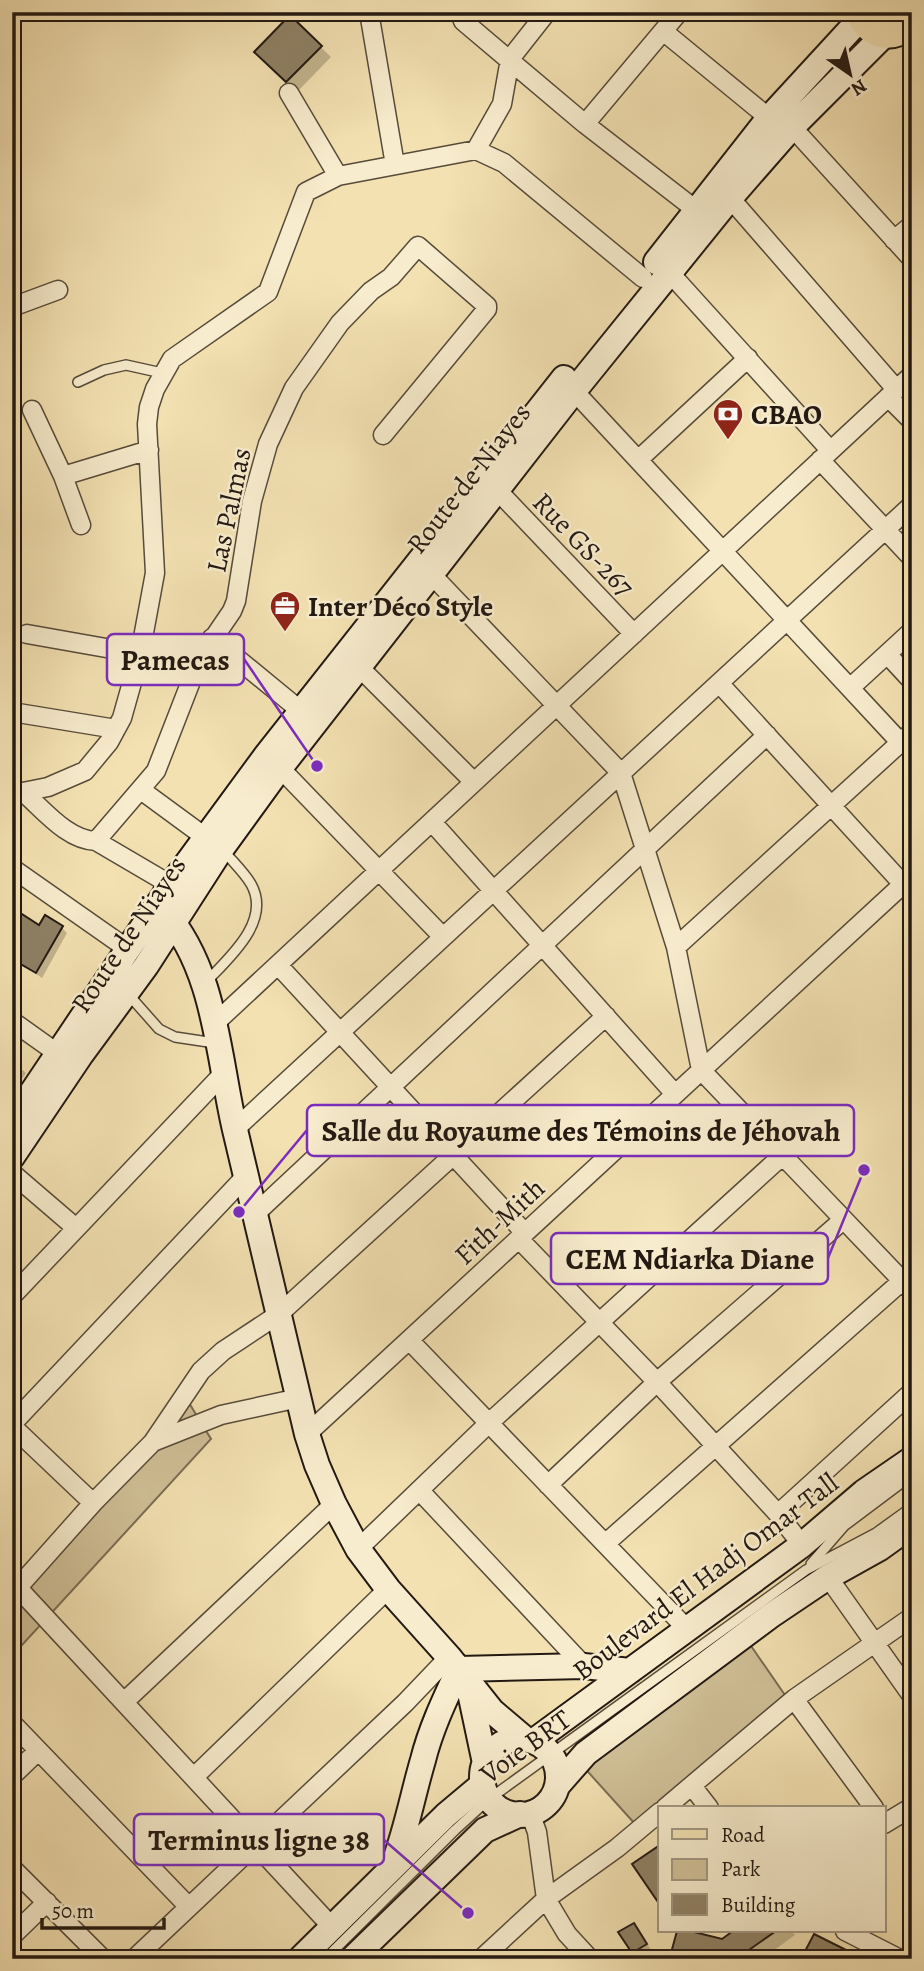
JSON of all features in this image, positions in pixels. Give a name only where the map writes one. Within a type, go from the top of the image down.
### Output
[{"type":"main road","points":[[860,15],[866,27],[902,34]]},
{"type":"main road","name":"Route de Niayes","points":[[12,1157],[80,1056],[127,993],[168,904],[213,843],[280,768],[730,198],[780,123],[860,15]]},
{"type":"main road","name":"Route de Niayes","points":[[12,1122],[129,950],[168,904],[213,843],[301,711],[483,477],[696,211],[780,123],[902,34]]},
{"type":"main road","points":[[168,904],[190,947],[203,985],[216,1034],[234,1130],[307,1434],[334,1504],[358,1549],[388,1589],[492,1711],[537,1745],[558,1772],[557,1786]]},
{"type":"main road","name":"Boulevard El Hadj Omar Tall","points":[[300,1959],[393,1866],[486,1782],[491,1752],[500,1744],[512,1740],[537,1745],[630,1671],[802,1545],[864,1492],[912,1459]]},
{"type":"main road","points":[[352,1959],[485,1830],[547,1803],[557,1786],[586,1752],[770,1616],[817,1573],[880,1548],[912,1525]]},
{"type":"main road","points":[[458,1668],[584,1667],[630,1671]]},
{"type":"main road","points":[[458,1668],[486,1782],[503,1810],[525,1814]]},
{"type":"main road","points":[[393,1866],[409,1822],[428,1742],[458,1668]]},
{"type":"street","points":[[369,12],[396,164]]},
{"type":"street","points":[[460,12],[463,21],[585,124],[696,211]]},
{"type":"street","points":[[476,150],[502,104],[510,59],[547,12]]},
{"type":"street","points":[[585,124],[679,12]]},
{"type":"street","points":[[663,31],[780,123],[912,259]]},
{"type":"street","points":[[289,93],[338,176]]},
{"type":"street","points":[[18,791],[48,787],[85,771],[109,741],[122,718],[140,654],[155,573],[147,424],[149,407],[162,373],[172,359],[268,292],[303,197],[312,187],[338,176],[476,150],[504,163],[643,278]]},
{"type":"street","points":[[730,198],[892,393],[912,421]]},
{"type":"street","points":[[894,240],[912,225]]},
{"type":"street","name":"Las Palmas","points":[[212,638],[226,621],[236,601],[252,501],[268,444],[294,388],[340,323],[371,291],[391,277],[418,246],[487,306],[487,309],[383,435]]},
{"type":"street","points":[[669,272],[748,358],[885,529],[912,558]]},
{"type":"street","points":[[12,306],[58,290]]},
{"type":"street","points":[[638,460],[748,358]]},
{"type":"street","points":[[216,1034],[278,965],[912,374]]},
{"type":"street","points":[[575,391],[850,688],[906,737],[676,947]]},
{"type":"street","points":[[33,410],[63,476],[81,525]]},
{"type":"street","points":[[63,476],[149,450]]},
{"type":"street","name":"Rue GS-267","points":[[497,490],[634,634]]},
{"type":"street","points":[[234,1130],[912,505]]},
{"type":"street","points":[[431,574],[555,707],[621,773],[676,947],[701,1070],[843,1220],[909,1282],[606,1543]]},
{"type":"street","points":[[850,688],[912,631]]},
{"type":"street","points":[[27,634],[140,654]]},
{"type":"street","points":[[96,841],[156,771],[200,658],[212,638],[301,711]]},
{"type":"street","points":[[887,654],[912,681]]},
{"type":"street","points":[[360,668],[474,782]]},
{"type":"street","points":[[719,683],[831,806],[909,884]]},
{"type":"street","points":[[12,712],[116,729]]},
{"type":"street","points":[[255,1214],[767,735]]},
{"type":"street","points":[[280,768],[443,937]]},
{"type":"street","points":[[141,790],[213,843]]},
{"type":"street","points":[[18,791],[72,835],[87,841],[96,841],[168,904]]},
{"type":"street","points":[[432,822],[675,1094]]},
{"type":"street","points":[[12,868],[129,950]]},
{"type":"street","name":"Fith-Mith","points":[[307,1434],[701,1070],[909,884]]},
{"type":"street","points":[[278,965],[454,1157],[599,1323],[778,1514],[802,1545]]},
{"type":"street","points":[[332,1927],[124,1702],[15,1591],[93,1503],[153,1442],[201,1371],[223,1351],[279,1314],[606,1016]]},
{"type":"street","points":[[12,1021],[57,1053]]},
{"type":"street","points":[[12,1296],[223,1074]]},
{"type":"street","points":[[358,1549],[489,1423],[783,1155]]},
{"type":"street","points":[[12,1173],[76,1228]]},
{"type":"street","points":[[93,1503],[12,1425],[246,1177]]},
{"type":"street","points":[[548,1485],[657,1382],[843,1220]]},
{"type":"street","points":[[410,1340],[687,1629]]},
{"type":"street","points":[[778,1514],[912,1392]]},
{"type":"street","points":[[153,1442],[221,1415],[299,1398]]},
{"type":"street","points":[[420,1491],[584,1667]]},
{"type":"street","points":[[124,1702],[334,1504]]},
{"type":"street","points":[[817,1573],[875,1643],[912,1696]]},
{"type":"street","points":[[194,1777],[388,1589]]},
{"type":"street","points":[[667,1806],[794,1699],[912,1617]]},
{"type":"street","points":[[134,1959],[405,1703],[458,1668]]},
{"type":"street","points":[[794,1699],[873,1806]]},
{"type":"street","points":[[12,1723],[189,1906]]},
{"type":"street","points":[[12,1776],[38,1751]]},
{"type":"street","points":[[692,1786],[707,1806]]},
{"type":"street","points":[[886,1822],[912,1807]]},
{"type":"street","points":[[525,1814],[537,1832],[546,1899],[567,1934],[590,1959]]},
{"type":"street","points":[[481,1959],[546,1899],[617,1848],[658,1814]]},
{"type":"street","points":[[12,1868],[103,1959]]},
{"type":"street","points":[[12,1936],[47,1902]]},
{"type":"street","points":[[847,1932],[900,1959]]},
{"type":"lane","points":[[78,382],[104,370],[126,365],[162,373]]},
{"type":"lane","points":[[203,985],[249,932],[257,908],[252,885],[213,843]]},
{"type":"lane","points":[[127,993],[159,1029],[175,1037],[216,1034]]},
{"type":"lane","name":"Voie BRT","points":[[817,1573],[844,1526],[912,1475]]},
{"type":"lane","name":"Voie BRT","points":[[325,1959],[445,1839],[486,1782],[537,1745],[817,1573],[912,1507]]},
{"type":"green space","points":[[186,1398],[211,1439],[12,1656],[12,1590]]},
{"type":"green space","points":[[749,1643],[787,1698],[636,1825],[580,1763]]},
{"type":"building","points":[[290,15],[322,46],[286,82],[254,52]]},
{"type":"building","points":[[22,914],[39,925],[45,915],[63,926],[36,973],[12,959],[18,945],[12,941],[12,930]]},
{"type":"building","points":[[658,1846],[658,1902],[632,1864]]},
{"type":"building","points":[[634,1923],[647,1944],[632,1953],[618,1932]]},
{"type":"building","points":[[677,1932],[694,1932],[722,1939],[732,1932],[775,1932],[736,1959],[695,1959],[671,1953]]},
{"type":"building","points":[[814,1934],[864,1959],[811,1959],[803,1955]]},
{"type":"place","name":"CBAO","points":[[728,441]]},
{"type":"place","name":"Inter Déco Style","points":[[285,633]]},
{"type":"place","name":"Pamecas","points":[[317,766]]},
{"type":"place","name":"CEM Ndiarka Diane","points":[[864,1170]]},
{"type":"place","name":"Salle du Royaume des Témoins de Jéhovah","points":[[239,1212]]},
{"type":"place","name":"Terminus ligne 38","points":[[468,1913]]}]
